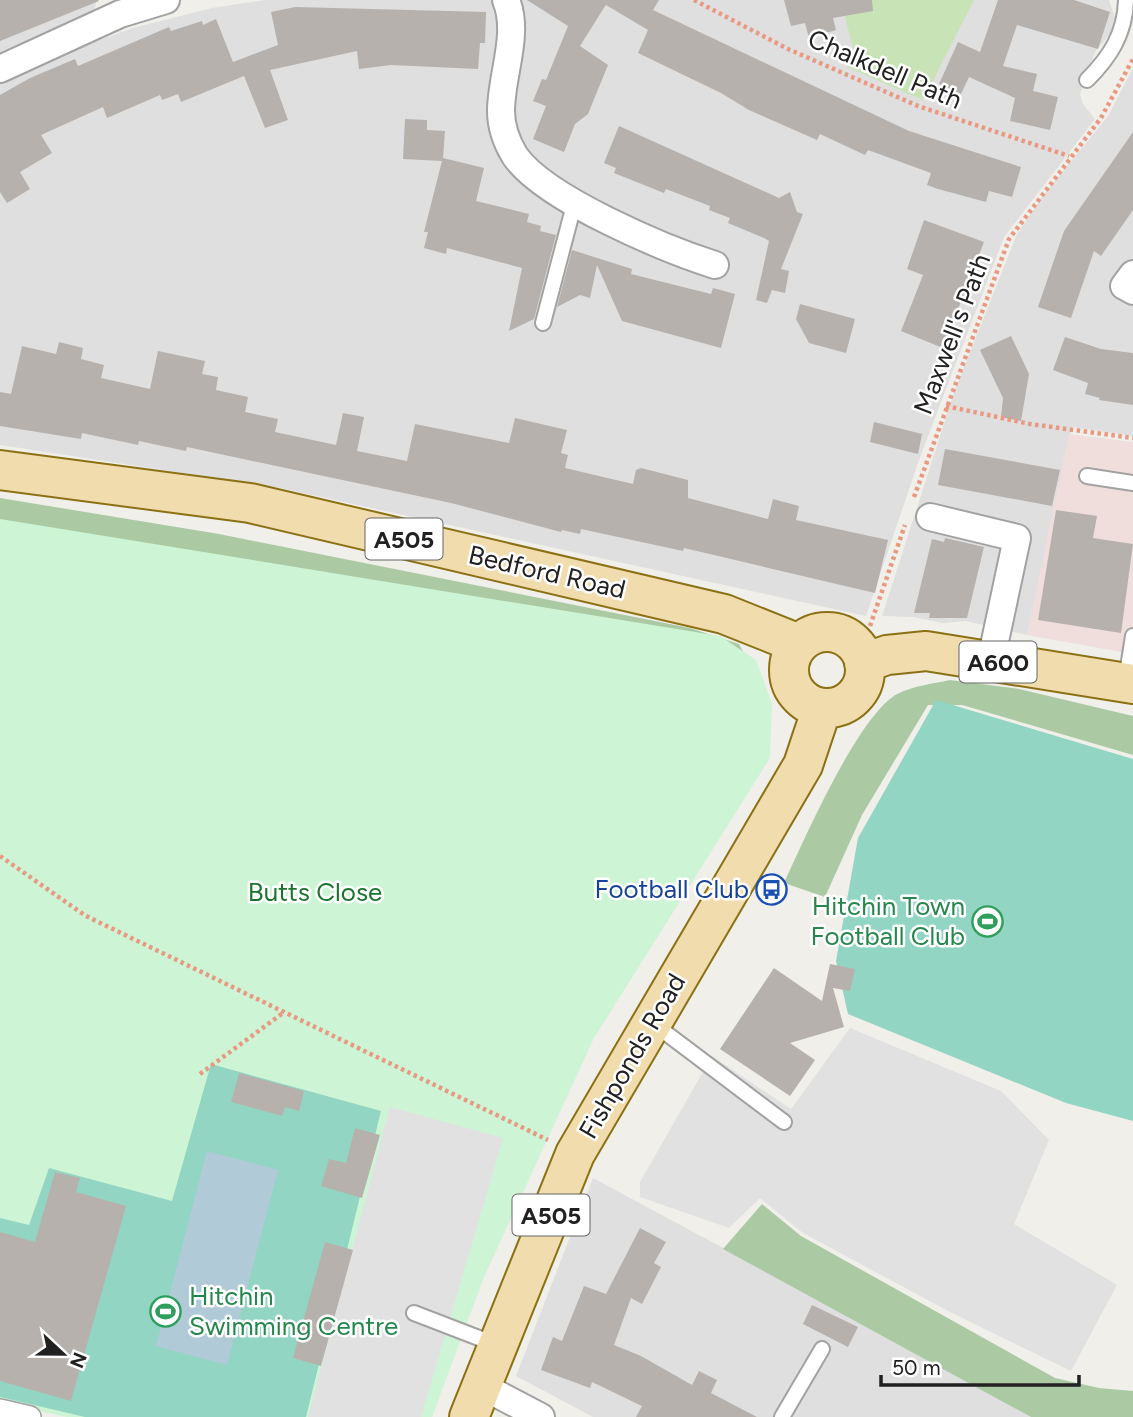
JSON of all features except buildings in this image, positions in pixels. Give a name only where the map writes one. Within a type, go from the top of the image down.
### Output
[{"type":"main road","name":"Bedford Road","points":[[0,470],[250,503],[724,614],[799,644]]},
{"type":"main road","points":[[818,633],[829,633],[850,640],[861,656],[862,687],[855,696],[834,708],[822,708],[801,698],[789,678],[789,666],[799,644],[818,633]]},
{"type":"main road","name":"A600","points":[[861,656],[926,651],[1129,683]]},
{"type":"main road","name":"Fishponds Road","points":[[475,1402],[575,1153],[803,765],[822,708]]},
{"type":"street","points":[[0,69],[120,14],[166,0]]},
{"type":"street","points":[[506,0],[511,23],[501,109],[502,126],[516,157],[532,173],[575,201],[632,232],[715,265]]},
{"type":"street","points":[[1133,274],[1124,286],[1133,291]]},
{"type":"street","points":[[917,511],[1017,538],[991,660]]},
{"type":"street","points":[[475,1402],[541,1417]]},
{"type":"street","points":[[0,1410],[30,1417]]},
{"type":"lane","points":[[1087,80],[1114,48],[1122,31],[1126,0]]},
{"type":"lane","points":[[543,323],[575,201]]},
{"type":"lane","points":[[1087,476],[1133,483]]},
{"type":"lane","points":[[1129,683],[1133,636]]},
{"type":"lane","points":[[651,1021],[785,1122]]},
{"type":"lane","points":[[414,1313],[498,1345]]},
{"type":"lane","points":[[782,1417],[822,1349]]},
{"type":"path","name":"Chalkdell Path","points":[[694,0],[788,49],[918,106],[1069,156]]},
{"type":"path","name":"Maxwell's Path","points":[[861,656],[917,511],[946,406],[1009,239],[1069,156],[1101,118],[1133,59]]},
{"type":"path","points":[[946,406],[1030,424],[1133,438]]},
{"type":"path","points":[[0,856],[86,916],[575,1153]]},
{"type":"path","points":[[200,1073],[284,1013]]},
{"type":"shaded area","points":[[0,0],[97,0],[94,11],[0,54]]},
{"type":"shaded area","points":[[265,0],[1109,0],[1115,18],[1114,29],[1095,52],[1080,94],[1083,104],[1095,119],[1004,237],[919,460],[866,616],[280,488],[0,445],[0,82],[58,55],[133,28],[212,8]]},
{"type":"shaded area","points":[[1133,68],[1133,436],[1072,427],[1027,635],[966,621],[943,623],[913,617],[882,616],[954,393],[1017,234],[1046,192],[1108,116]]},
{"type":"shaded area","points":[[1069,434],[1133,442],[1133,654],[1027,635]]},
{"type":"shaded area","points":[[850,1028],[1001,1091],[1049,1140],[1014,1224],[1117,1285],[1071,1371],[950,1312],[803,1233],[760,1198],[729,1228],[640,1197],[640,1182],[712,1056],[791,1109]]},
{"type":"shaded area","points":[[390,1107],[503,1138],[421,1417],[308,1417]]},
{"type":"shaded area","points":[[593,1178],[1031,1417],[593,1417],[516,1376]]},
{"type":"green space","points":[[841,0],[974,0],[923,100],[847,67],[854,53]]},
{"type":"green space","points":[[0,498],[219,534],[690,628],[739,644],[757,678],[0,542]]},
{"type":"green space","name":"Butts Close","points":[[0,519],[720,636],[756,660],[772,704],[770,758],[594,1038],[484,1277],[432,1417],[67,1417],[0,1403]]},
{"type":"green space","points":[[950,680],[1019,689],[1133,716],[1133,755],[962,705],[928,705],[862,815],[825,897],[784,883],[849,752],[882,707],[903,691]]},
{"type":"green space","name":"Hitchin Town Football Club","points":[[936,700],[1133,759],[1133,1121],[1066,1103],[848,1014],[836,961],[858,838]]},
{"type":"green space","name":"Hitchin Swimming Centre","points":[[211,1064],[381,1111],[306,1417],[85,1417],[0,1397],[0,1218],[29,1225],[49,1168],[172,1201]]},
{"type":"green space","points":[[762,1204],[801,1236],[1055,1378],[1099,1388],[1133,1391],[1133,1417],[1031,1417],[723,1249]]},
{"type":"water","points":[[207,1151],[278,1170],[227,1365],[156,1346]]},
{"type":"place","name":"Football Club","points":[[772,889]]},
{"type":"place","name":"Hitchin Town Football Club","points":[[988,921]]},
{"type":"place","name":"Hitchin Swimming Centre","points":[[166,1311]]}]
